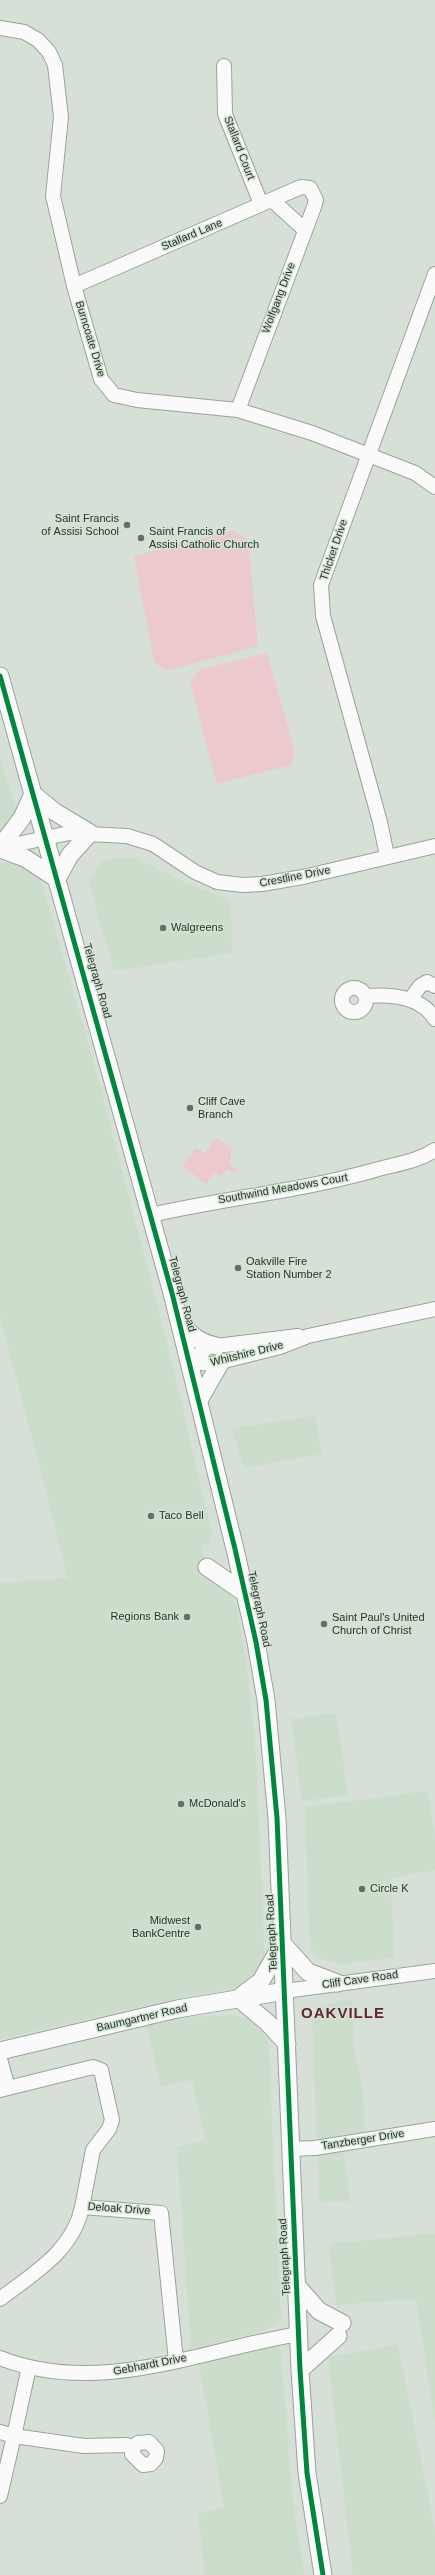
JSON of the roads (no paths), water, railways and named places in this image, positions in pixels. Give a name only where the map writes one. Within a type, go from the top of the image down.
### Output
[{"type":"main road","name":"Telegraph Road","points":[[0,676],[179,1320],[246,1594],[256,1642],[271,1744],[285,1991],[300,2370],[308,2473],[322,2575]]},
{"type":"main road","points":[[34,794],[54,812],[90,833],[70,855],[57,879],[25,858],[0,848],[22,818],[34,794]]},
{"type":"main road","points":[[179,1320],[191,1336],[219,1354],[199,1400]]},
{"type":"main road","points":[[207,1567],[246,1594]]},
{"type":"main road","points":[[287,2044],[268,2023],[238,1998],[261,1981],[282,1943],[308,1972],[337,1983]]},
{"type":"main road","name":"Baumgartner Road","points":[[0,2051],[161,2012],[285,1991]]},
{"type":"main road","points":[[297,2286],[319,2312],[340,2329],[300,2370]]},
{"type":"street","name":"Burncoate Drive","points":[[0,28],[24,32],[38,40],[49,52],[55,65],[61,117],[53,196],[74,286],[101,379],[114,395],[137,400],[238,410],[370,454],[415,473],[435,487]]},
{"type":"street","name":"Stallard Court","points":[[224,66],[225,114],[267,202]]},
{"type":"street","name":"Stallard Lane","points":[[74,286],[302,187],[310,188]]},
{"type":"street","name":"Wolfgang Drive","points":[[238,410],[316,200],[310,188]]},
{"type":"street","points":[[267,202],[305,230]]},
{"type":"street","name":"Thicket Drive","points":[[387,856],[380,822],[323,616],[321,585],[435,274]]},
{"type":"street","name":"Crestline Drive","points":[[0,848],[69,833],[90,833],[140,839],[153,844],[195,872],[217,882],[243,885],[262,884],[303,877],[387,856],[435,846]]},
{"type":"street","points":[[410,1000],[420,986],[427,982],[435,986]]},
{"type":"street","points":[[366,996],[382,995],[410,1000],[434,1013]]},
{"type":"street","name":"Southwind Meadows Court","points":[[151,1215],[258,1193],[325,1183],[418,1160],[435,1150]]},
{"type":"street","name":"Whitshire Drive","points":[[190,1362],[208,1347],[219,1354],[280,1347],[308,1336],[435,1309]]},
{"type":"street","name":"Cliff Cave Road","points":[[285,1991],[435,1971]]},
{"type":"street","points":[[0,2059],[4,2089]]},
{"type":"street","name":"Deloak Drive","points":[[4,2089],[93,2067],[101,2070],[112,2120],[109,2130],[93,2150],[82,2207],[161,2213],[176,2361]]},
{"type":"street","name":"Tanzberger Drive","points":[[291,2149],[315,2148],[435,2129]]},
{"type":"street","points":[[0,2300],[51,2260],[66,2245],[74,2233],[82,2207]]},
{"type":"street","name":"Gebhardt Drive","points":[[0,2358],[29,2367],[68,2373],[107,2373],[176,2361],[298,2334]]},
{"type":"street","points":[[0,2496],[29,2367]]},
{"type":"street","points":[[0,2432],[14,2436],[84,2446],[126,2445],[134,2447]]},
{"type":"place","name":"Saint Francis of Assisi School","points":[[127,525]]},
{"type":"place","name":"Saint Francis of Assisi Catholic Church","points":[[141,538]]},
{"type":"place","name":"Walgreens","points":[[163,928]]},
{"type":"place","name":"Cliff Cave Branch","points":[[190,1108]]},
{"type":"place","name":"Oakville Fire Station Number 2","points":[[238,1268]]},
{"type":"place","name":"Taco Bell","points":[[151,1516]]},
{"type":"place","name":"Regions Bank","points":[[187,1617]]},
{"type":"place","name":"Saint Paul's United Church of Christ","points":[[324,1624]]},
{"type":"place","name":"McDonald's","points":[[181,1804]]},
{"type":"place","name":"Circle K","points":[[362,1889]]},
{"type":"place","name":"Midwest BankCentre","points":[[198,1927]]},
{"type":"district","name":"OAKVILLE","points":[[343,2014]]}]
